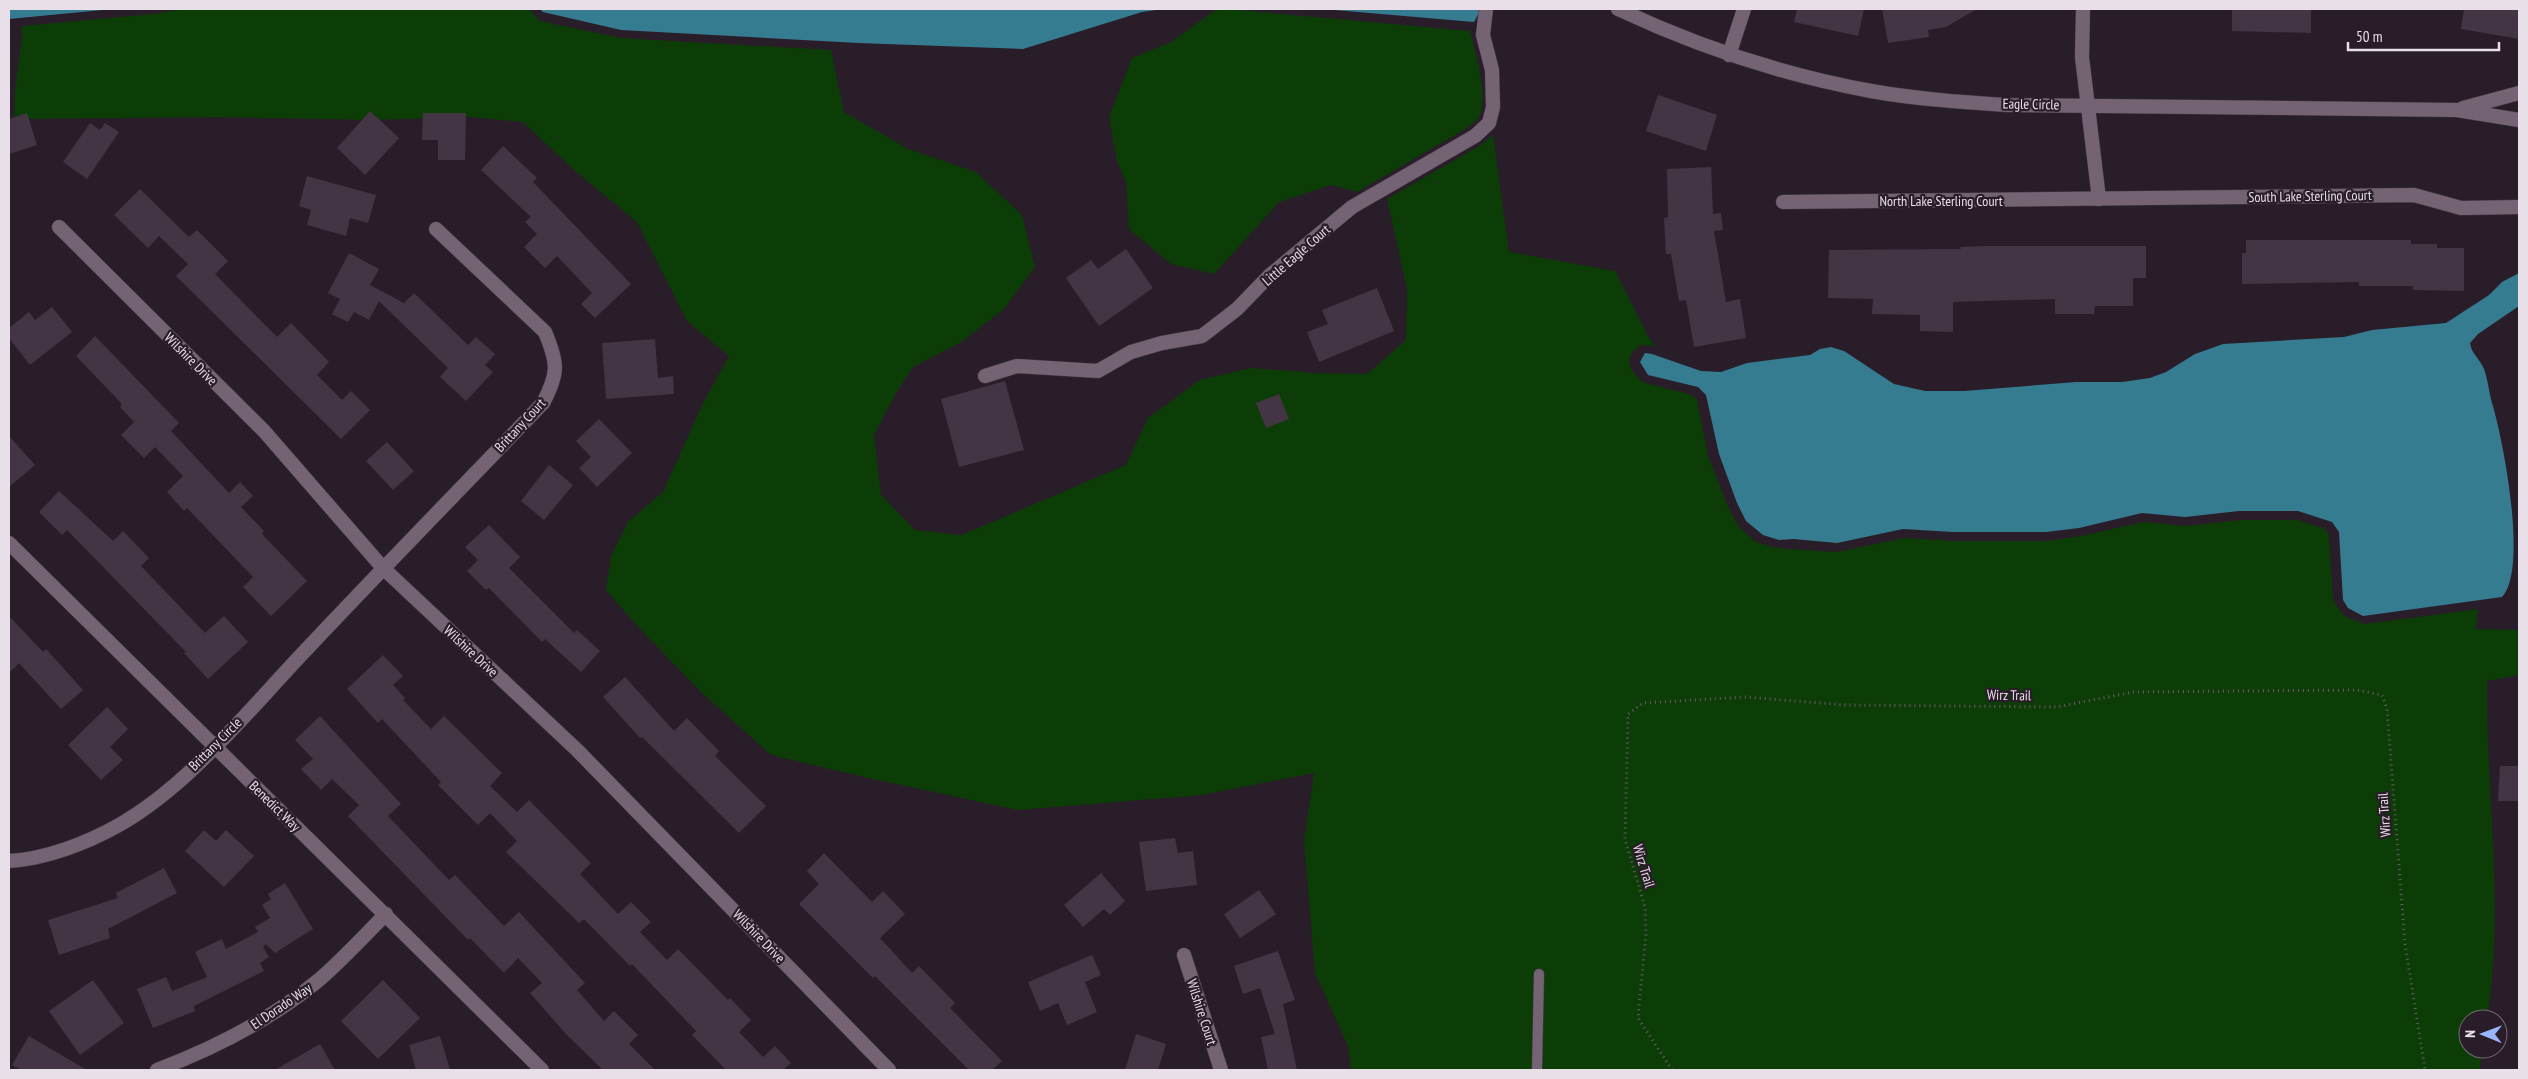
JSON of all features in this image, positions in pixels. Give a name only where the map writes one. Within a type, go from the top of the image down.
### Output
[{"type":"street","name":"Little Eagle Court","points":[[985,376],[1017,366],[1098,371],[1131,352],[1162,343],[1202,336],[1237,309],[1269,276],[1352,207],[1475,136],[1489,123],[1493,107],[1492,70],[1483,34],[1486,9]]},
{"type":"street","name":"Eagle Circle","points":[[1618,9],[1658,28],[1729,55],[1815,79],[1872,91],[1940,100],[2007,105],[2457,110],[2519,120]]},
{"type":"street","points":[[1729,55],[1744,9]]},
{"type":"street","points":[[2083,9],[2082,57],[2099,199]]},
{"type":"street","name":"Eagle Circle","points":[[2457,110],[2519,93]]},
{"type":"street","name":"South Lake Sterling Court","points":[[2099,199],[2414,194],[2461,208],[2519,207]]},
{"type":"street","name":"North Lake Sterling Court","points":[[1783,202],[2099,199]]},
{"type":"street","name":"Wilshire Drive","points":[[59,227],[264,431],[383,568],[577,750],[889,1070]]},
{"type":"street","name":"Brittany Court","points":[[383,568],[544,403],[555,382],[555,355],[545,332],[436,228]]},
{"type":"street","name":"Benedict Way","points":[[9,543],[214,747],[386,914],[540,1070]]},
{"type":"street","name":"Brittany Circle","points":[[9,861],[40,857],[119,825],[162,795],[214,747],[383,568]]},
{"type":"street","name":"El Dorado Way","points":[[157,1070],[210,1049],[286,1005],[321,978],[386,914]]},
{"type":"street","name":"Wilshire Court","points":[[1184,955],[1221,1070]]},
{"type":"lane","points":[[1537,1070],[1539,974]]},
{"type":"path","name":"Wirz Trail","points":[[1672,1070],[1638,1018],[1646,934],[1645,907],[1625,840],[1628,714],[1643,704],[1746,697],[1845,705],[2057,706],[2132,692],[2357,690],[2382,695],[2387,709],[2405,944],[2425,1070]]},
{"type":"green space","points":[[183,9],[529,9],[540,21],[621,38],[831,50],[844,112],[908,149],[976,172],[1022,215],[1035,267],[1004,309],[961,342],[913,367],[896,393],[874,435],[881,495],[915,530],[962,535],[1126,465],[1148,418],[1200,380],[1251,368],[1315,373],[1367,374],[1406,340],[1407,289],[1387,199],[1481,145],[1493,135],[1509,252],[1615,271],[1655,346],[1641,345],[1632,352],[1629,362],[1632,370],[1642,382],[1692,395],[1697,400],[1708,456],[1728,507],[1739,527],[1756,542],[1776,548],[1837,552],[1904,538],[1954,541],[2046,541],[2081,536],[2143,522],[2186,526],[2240,520],[2297,520],[2325,529],[2329,535],[2333,601],[2344,616],[2365,624],[2478,609],[2476,629],[2519,630],[2519,675],[2487,681],[2487,723],[2495,893],[2492,977],[2488,1009],[2458,1009],[2458,1059],[2481,1059],[2479,1070],[1351,1070],[1348,1046],[1315,973],[1304,840],[1314,773],[1202,795],[1018,810],[771,755],[703,694],[640,629],[606,590],[611,556],[628,522],[663,492],[703,403],[729,356],[687,321],[637,222],[574,170],[523,122],[470,117],[374,120],[216,117],[15,119],[14,107],[22,26],[152,14]]},
{"type":"green space","points":[[1227,9],[1470,31],[1482,87],[1482,109],[1479,117],[1467,128],[1357,192],[1331,185],[1279,202],[1214,274],[1171,264],[1129,229],[1126,182],[1117,161],[1109,117],[1132,58],[1171,42],[1214,11]]},
{"type":"water","points":[[9,9],[113,9],[9,19]]},
{"type":"water","points":[[540,9],[1163,9],[1142,12],[1023,49],[858,43],[621,30],[543,12]]},
{"type":"water","points":[[1323,9],[1481,9],[1474,22]]},
{"type":"water","points":[[2519,273],[2519,306],[2478,334],[2470,343],[2485,373],[2507,474],[2513,534],[2513,561],[2510,583],[2502,597],[2363,616],[2348,608],[2343,600],[2339,532],[2332,522],[2298,511],[2239,511],[2185,517],[2142,513],[2079,528],[2046,532],[1953,532],[1903,529],[1837,543],[1794,539],[1779,540],[1763,535],[1746,521],[1737,503],[1719,454],[1706,395],[1698,387],[1648,375],[1640,362],[1645,353],[1701,371],[1721,372],[1747,363],[1810,355],[1820,349],[1831,347],[1844,351],[1894,384],[1925,391],[1964,391],[2076,382],[2122,382],[2150,378],[2166,372],[2195,354],[2223,344],[2344,337],[2372,330],[2446,323],[2489,295],[2502,282]]},
{"type":"building","points":[[1797,9],[1864,9],[1858,36],[1794,22]]},
{"type":"building","points":[[1882,9],[1977,9],[1946,27],[1928,30],[1929,37],[1888,43]]},
{"type":"building","points":[[2232,9],[2311,9],[2311,33],[2232,31]]},
{"type":"building","points":[[2464,9],[2519,9],[2519,39],[2461,29]]},
{"type":"building","points":[[1658,95],[1717,115],[1706,151],[1646,131]]},
{"type":"building","points":[[370,111],[399,138],[365,175],[337,148]]},
{"type":"building","points":[[27,113],[37,145],[9,154],[9,119]]},
{"type":"building","points":[[423,113],[466,113],[465,160],[438,160],[438,140],[422,140]]},
{"type":"building","points":[[90,123],[100,130],[105,123],[119,132],[87,179],[63,162]]},
{"type":"building","points":[[503,146],[537,178],[533,182],[631,284],[595,318],[581,304],[592,293],[557,256],[545,268],[524,247],[537,234],[525,222],[531,217],[481,170]]},
{"type":"building","points":[[1711,167],[1713,214],[1721,213],[1723,230],[1714,231],[1726,302],[1740,299],[1746,338],[1694,347],[1686,300],[1679,301],[1671,254],[1666,254],[1664,218],[1668,217],[1667,169]]},
{"type":"building","points":[[307,176],[376,195],[368,223],[350,218],[346,236],[307,225],[311,210],[299,206]]},
{"type":"building","points":[[140,189],[189,237],[197,230],[228,261],[215,274],[277,337],[291,323],[329,362],[317,375],[342,400],[351,391],[370,410],[341,439],[176,276],[188,264],[159,236],[148,248],[114,215]]},
{"type":"building","points":[[2246,240],[2411,240],[2411,244],[2437,244],[2437,248],[2464,248],[2464,291],[2413,290],[2413,286],[2359,286],[2359,282],[2242,284],[2242,253],[2246,253]]},
{"type":"building","points":[[2146,246],[2146,278],[2133,278],[2133,306],[2095,306],[2094,314],[2055,314],[2055,299],[1953,302],[1953,332],[1920,331],[1920,315],[1872,314],[1873,299],[1828,298],[1829,250],[1961,249],[1960,247]]},
{"type":"building","points":[[1126,249],[1153,288],[1099,326],[1066,278],[1091,260],[1098,269]]},
{"type":"building","points":[[349,253],[379,269],[370,285],[404,303],[414,293],[468,345],[476,337],[495,354],[485,365],[493,372],[466,401],[440,377],[448,368],[379,301],[369,320],[354,312],[348,322],[332,314],[340,299],[328,293]]},
{"type":"building","points":[[1377,288],[1394,331],[1319,362],[1307,332],[1328,324],[1322,310]]},
{"type":"building","points":[[52,307],[72,332],[30,365],[9,338],[9,328],[29,312],[35,320]]},
{"type":"building","points":[[95,336],[179,423],[171,431],[229,493],[240,482],[253,496],[241,507],[264,531],[262,534],[307,581],[271,616],[243,587],[253,577],[187,508],[184,511],[167,492],[183,476],[155,447],[144,458],[121,435],[134,422],[120,407],[122,404],[76,356]]},
{"type":"building","points":[[655,339],[658,378],[673,376],[674,394],[606,399],[602,343]]},
{"type":"building","points":[[1005,381],[1024,450],[959,467],[941,399]]},
{"type":"building","points":[[1279,394],[1289,419],[1266,428],[1256,403]]},
{"type":"building","points":[[599,419],[632,453],[597,487],[579,468],[591,457],[576,441]]},
{"type":"building","points":[[9,436],[35,465],[9,487]]},
{"type":"building","points":[[387,442],[414,471],[393,490],[366,461]]},
{"type":"building","points":[[549,465],[573,485],[544,520],[521,501]]},
{"type":"building","points":[[59,491],[113,541],[123,531],[149,558],[141,566],[205,633],[224,616],[248,642],[208,679],[184,653],[186,652],[67,530],[62,535],[39,512]]},
{"type":"building","points":[[489,525],[520,557],[509,568],[574,633],[577,630],[600,651],[581,672],[545,639],[542,642],[489,588],[486,590],[467,571],[478,560],[465,547]]},
{"type":"building","points":[[9,616],[43,652],[46,649],[83,690],[61,709],[19,663],[9,673]]},
{"type":"building","points":[[383,655],[403,676],[393,685],[405,698],[403,700],[431,729],[444,716],[502,773],[490,786],[517,812],[529,800],[591,863],[580,874],[618,914],[631,902],[651,922],[640,932],[667,960],[678,949],[728,1000],[730,998],[751,1020],[739,1032],[763,1057],[775,1046],[791,1063],[783,1070],[726,1070],[692,1035],[696,1031],[632,964],[630,966],[584,919],[579,923],[506,852],[517,841],[490,813],[478,825],[438,785],[441,782],[382,719],[378,723],[347,689]]},
{"type":"building","points":[[625,677],[674,731],[687,718],[719,751],[715,756],[766,806],[739,833],[642,737],[640,738],[603,697]]},
{"type":"building","points":[[107,707],[128,729],[110,747],[123,760],[101,780],[68,745]]},
{"type":"building","points":[[320,716],[401,804],[388,816],[449,880],[455,875],[504,926],[519,912],[585,983],[577,990],[604,1021],[614,1011],[638,1035],[629,1044],[655,1070],[603,1070],[566,1034],[530,993],[542,983],[518,958],[504,973],[470,938],[468,940],[348,816],[359,805],[332,779],[321,790],[301,769],[313,759],[295,740]]},
{"type":"building","points":[[2500,766],[2519,766],[2519,801],[2498,801]]},
{"type":"building","points":[[204,830],[216,841],[226,830],[254,856],[224,887],[185,851]]},
{"type":"building","points":[[1175,838],[1178,853],[1193,851],[1197,885],[1146,891],[1139,842]]},
{"type":"building","points":[[824,853],[872,902],[883,891],[905,914],[880,938],[912,973],[919,966],[955,1003],[950,1008],[1002,1061],[992,1070],[969,1070],[875,976],[873,978],[799,904],[819,884],[807,871]]},
{"type":"building","points":[[164,868],[177,893],[108,929],[110,938],[59,955],[48,920],[118,898],[116,893]]},
{"type":"building","points":[[1101,873],[1125,901],[1110,915],[1104,909],[1083,927],[1064,905]]},
{"type":"building","points":[[285,883],[313,929],[275,953],[266,944],[263,947],[269,957],[260,963],[264,971],[194,1006],[195,1011],[153,1028],[137,989],[166,977],[172,991],[207,977],[195,952],[222,939],[226,949],[258,932],[255,927],[270,918],[262,905],[271,899],[268,894]]},
{"type":"building","points":[[1259,890],[1276,914],[1240,938],[1224,914]]},
{"type":"building","points":[[1278,951],[1295,1000],[1283,1004],[1297,1070],[1268,1070],[1261,1037],[1275,1034],[1260,988],[1243,994],[1234,966]]},
{"type":"building","points":[[1092,955],[1101,975],[1085,982],[1097,1012],[1067,1025],[1058,1003],[1040,1011],[1028,982]]},
{"type":"building","points":[[93,980],[124,1023],[80,1055],[49,1011]]},
{"type":"building","points":[[383,980],[420,1018],[378,1059],[341,1021]]},
{"type":"building","points":[[1136,1034],[1166,1044],[1158,1070],[1125,1070]]},
{"type":"building","points":[[29,1036],[87,1070],[21,1070],[12,1065]]},
{"type":"building","points":[[440,1036],[450,1070],[416,1070],[409,1045]]},
{"type":"building","points":[[320,1044],[335,1070],[275,1070]]}]
